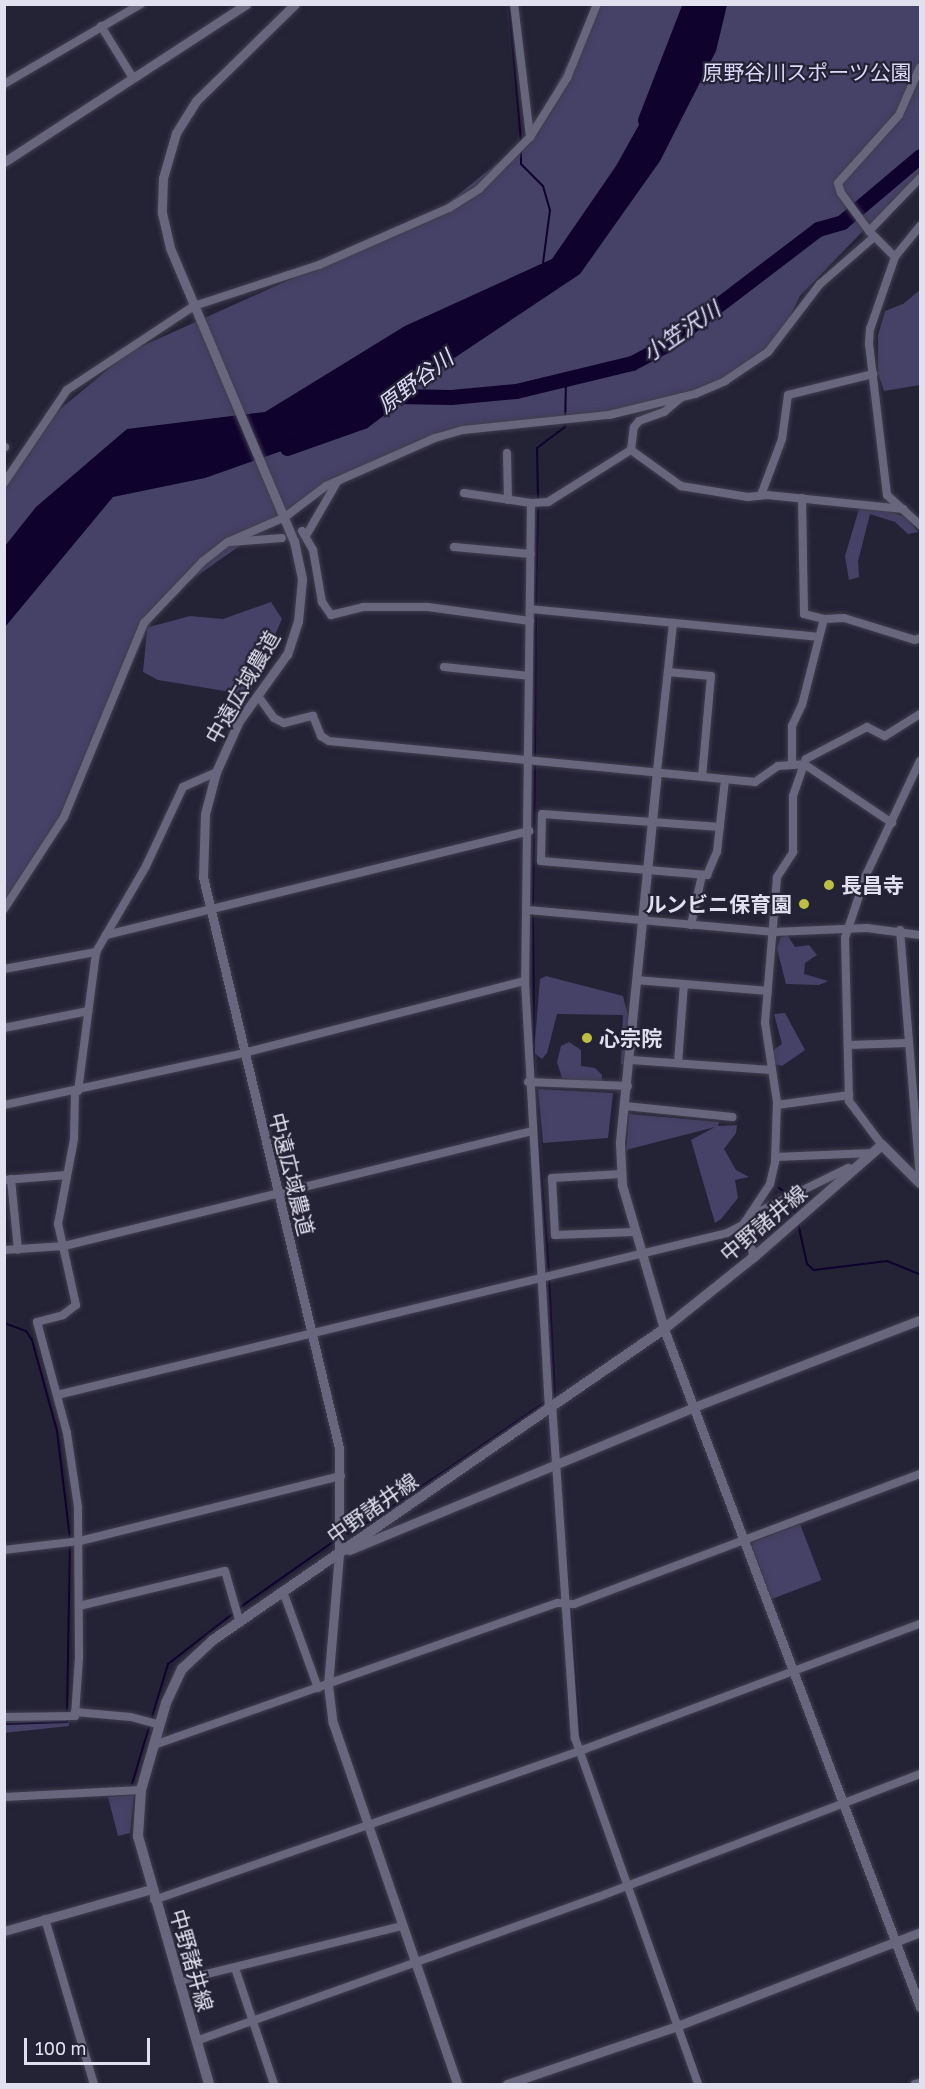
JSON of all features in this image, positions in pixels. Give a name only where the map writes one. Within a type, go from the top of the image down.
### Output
[{"type":"main road","name":"中野諸井線","points":[[209,2085],[154,1900],[138,1836],[141,1790],[173,1684],[182,1670],[194,1654],[284,1594],[551,1405],[664,1329],[754,1257],[882,1145]]},
{"type":"main road","points":[[882,1145],[921,1183]]},
{"type":"street","points":[[4,84],[141,4]]},
{"type":"street","points":[[5,160],[246,4]]},
{"type":"street","name":"中遠広域農道","points":[[295,4],[196,101],[170,149],[163,178],[164,228],[196,311],[285,517],[298,556],[302,599],[287,654],[239,722],[216,772],[202,836],[208,910],[336,1426],[341,1476],[339,1554],[323,1686],[336,1737],[365,1825],[457,2085]]},
{"type":"street","points":[[514,4],[530,137]]},
{"type":"street","points":[[4,483],[67,390],[196,311],[319,265],[448,208],[479,189],[530,137],[567,78],[597,4]]},
{"type":"street","points":[[101,26],[133,78]]},
{"type":"street","points":[[895,257],[871,234],[846,201],[838,183],[843,174],[899,115],[921,67]]},
{"type":"street","points":[[4,909],[64,817],[144,623],[182,580],[228,542],[285,517],[338,481],[408,449],[463,430],[578,421],[682,398],[725,381],[768,352],[820,284],[871,234],[921,178]]},
{"type":"street","points":[[921,226],[895,257],[870,329],[887,495],[921,525]]},
{"type":"street","points":[[761,495],[782,439],[788,394],[873,374]]},
{"type":"street","points":[[631,450],[634,427],[639,421],[664,412],[682,398]]},
{"type":"street","points":[[631,450],[681,486],[748,497],[761,495],[802,498],[903,509]]},
{"type":"street","points":[[464,493],[532,503],[548,502],[631,450]]},
{"type":"street","points":[[507,453],[508,500]]},
{"type":"street","points":[[338,481],[304,532],[318,571],[322,602],[331,615],[363,607],[428,607],[530,621]]},
{"type":"street","points":[[802,498],[804,614],[824,619],[844,618],[915,640],[921,638]]},
{"type":"street","points":[[532,503],[528,910],[525,981],[528,1082],[551,1405],[582,1750],[627,1887],[698,2085]]},
{"type":"street","points":[[228,542],[282,538]]},
{"type":"street","points":[[454,547],[531,554]]},
{"type":"street","points":[[530,609],[819,638]]},
{"type":"street","points":[[792,763],[792,726],[802,705],[824,619]]},
{"type":"street","points":[[673,623],[625,1106],[621,1174],[633,1233],[664,1329],[921,2007]]},
{"type":"street","points":[[444,667],[529,676]]},
{"type":"street","points":[[668,672],[711,676],[702,776]]},
{"type":"street","points":[[258,696],[274,718],[284,723],[313,716],[321,736],[329,741],[528,758],[755,782],[778,766],[792,763],[804,764],[892,823]]},
{"type":"street","points":[[754,1257],[748,1219],[770,1184],[775,1157],[777,1105],[764,1038],[777,877],[793,852],[793,796],[806,759],[867,727],[885,736],[921,714]]},
{"type":"street","points":[[882,1145],[851,1107],[849,1095],[848,929],[867,875],[917,776],[921,761]]},
{"type":"street","points":[[4,1717],[75,1716],[80,1541],[72,1464],[57,1395],[37,1322],[63,1315],[76,1305],[58,1224],[74,1139],[76,1091],[96,952],[146,866],[183,787],[216,772]]},
{"type":"street","points":[[720,827],[542,814],[541,861],[707,875],[712,866],[720,827],[725,779]]},
{"type":"street","points":[[106,935],[529,831]]},
{"type":"street","points":[[691,925],[702,875]]},
{"type":"street","points":[[528,910],[773,932],[848,929],[900,930],[921,935]]},
{"type":"street","points":[[900,930],[921,1178]]},
{"type":"street","points":[[4,969],[96,952]]},
{"type":"street","points":[[637,980],[768,991]]},
{"type":"street","points":[[4,1105],[244,1053],[525,981]]},
{"type":"street","points":[[678,1064],[684,984]]},
{"type":"street","points":[[4,1028],[88,1011]]},
{"type":"street","points":[[848,1045],[908,1043]]},
{"type":"street","points":[[630,1060],[771,1070]]},
{"type":"street","points":[[528,1082],[628,1086]]},
{"type":"street","points":[[777,1105],[849,1095]]},
{"type":"street","points":[[625,1106],[732,1117]]},
{"type":"street","points":[[4,1250],[64,1246],[532,1131]]},
{"type":"street","points":[[775,1157],[873,1153]]},
{"type":"street","points":[[57,1395],[728,1233],[748,1219],[848,1168],[855,1170]]},
{"type":"street","points":[[621,1174],[552,1178],[555,1235],[633,1233]]},
{"type":"street","points":[[18,1250],[8,1180],[67,1175]]},
{"type":"street","points":[[339,1554],[694,1407],[921,1320]]},
{"type":"street","points":[[154,1745],[558,1603],[570,1604],[921,1474]]},
{"type":"street","points":[[4,1550],[80,1541],[341,1476]]},
{"type":"street","points":[[79,1606],[225,1571],[240,1623]]},
{"type":"street","points":[[284,1594],[323,1686]]},
{"type":"street","points":[[154,1900],[582,1750],[921,1624]]},
{"type":"street","points":[[75,1712],[131,1717],[160,1725]]},
{"type":"street","points":[[195,2041],[627,1887],[921,1774]]},
{"type":"street","points":[[4,1797],[141,1790]]},
{"type":"street","points":[[4,1931],[151,1889]]},
{"type":"street","points":[[45,1919],[94,2085]]},
{"type":"street","points":[[178,1981],[402,1926]]},
{"type":"street","points":[[507,2085],[677,2026],[921,1932]]},
{"type":"street","points":[[235,1968],[273,2085]]},
{"type":"street","points":[[915,2085],[921,2083]]},
{"type":"green space","name":"原野谷川スポーツ公園","points":[[597,5],[920,5],[920,172],[800,296],[783,331],[741,371],[682,397],[560,423],[493,427],[424,438],[336,478],[160,602],[149,627],[190,616],[223,619],[271,602],[282,619],[249,695],[158,680],[143,672],[147,630],[67,812],[5,904],[5,483],[42,424],[129,352],[433,215],[530,137]]},
{"type":"green space","points":[[920,290],[920,385],[884,391],[878,373],[878,335],[885,311],[903,304]]},
{"type":"green space","points":[[874,506],[906,517],[918,532],[908,534],[895,522],[870,514],[858,561],[859,577],[849,580],[845,556],[859,509]]},
{"type":"green space","points":[[787,935],[795,947],[809,945],[817,955],[805,963],[804,974],[828,981],[819,985],[786,984],[777,949],[780,938]]},
{"type":"green space","points":[[546,976],[623,996],[628,1015],[625,1065],[621,1064],[623,1015],[557,1014],[547,1053],[542,1059],[534,1053],[540,979]]},
{"type":"green space","points":[[785,1013],[805,1050],[782,1066],[769,1063],[768,1054],[782,1044],[774,1014]]},
{"type":"green space","points":[[569,1042],[581,1050],[581,1066],[595,1068],[602,1075],[602,1085],[562,1078],[557,1062],[561,1046]]},
{"type":"green space","points":[[538,1089],[613,1093],[608,1138],[543,1143]]},
{"type":"green space","points":[[629,1114],[719,1122],[718,1126],[737,1125],[736,1133],[724,1149],[736,1170],[749,1177],[735,1180],[738,1198],[721,1219],[715,1223],[691,1140],[715,1127],[626,1150]]},
{"type":"green space","points":[[800,1524],[822,1580],[771,1599],[750,1543]]},
{"type":"green space","points":[[68,1716],[69,1726],[5,1733],[4,1723]]},
{"type":"green space","points":[[134,1795],[130,1833],[118,1836],[108,1797]]},
{"type":"water","points":[[687,5],[727,5],[716,51],[660,161],[580,274],[384,405],[324,436],[205,478],[113,497],[5,627],[5,546],[36,507],[127,429],[265,412],[405,326],[552,259],[616,166],[664,80]]},
{"type":"waterway","points":[[509,4],[521,142]]},
{"type":"waterway","name":"原野谷川","points":[[645,120],[690,4]]},
{"type":"waterway","points":[[521,151],[521,164],[543,186],[550,210],[543,263]]},
{"type":"waterway","name":"小笠沢川","points":[[396,396],[451,397],[516,391],[632,363],[667,344],[818,229],[842,222],[920,156]]},
{"type":"waterway","points":[[538,499],[537,448],[565,427],[566,380]]},
{"type":"waterway","name":"原野谷川","points":[[287,448],[363,421],[399,394]]},
{"type":"waterway","points":[[536,607],[538,505]]},
{"type":"waterway","points":[[535,757],[536,613]]},
{"type":"waterway","points":[[533,907],[535,763]]},
{"type":"waterway","points":[[533,913],[534,1075]]},
{"type":"waterway","points":[[536,1108],[549,1273]]},
{"type":"waterway","points":[[779,1188],[789,1195],[796,1215]]},
{"type":"waterway","points":[[798,1223],[807,1264],[814,1270],[887,1261],[920,1274]]},
{"type":"waterway","points":[[549,1278],[555,1396],[550,1399]]},
{"type":"waterway","points":[[4,1323],[26,1331],[32,1340],[57,1431],[70,1539]]},
{"type":"waterway","points":[[342,1536],[374,1519],[545,1402]]},
{"type":"waterway","points":[[239,1608],[337,1539]]},
{"type":"waterway","points":[[67,1713],[70,1544]]},
{"type":"waterway","points":[[566,1553],[569,1601]]},
{"type":"waterway","points":[[570,1607],[581,1744]]},
{"type":"waterway","points":[[132,1784],[168,1664],[235,1612]]},
{"type":"waterway","points":[[4,1724],[67,1722],[67,1718]]},
{"type":"waterway","points":[[647,1930],[680,2021]]},
{"type":"waterway","points":[[682,2026],[703,2084]]},
{"type":"place","name":"長昌寺","points":[[829,885]]},
{"type":"place","name":"ルンビニ保育園","points":[[804,904]]},
{"type":"place","name":"心宗院","points":[[587,1038]]}]
